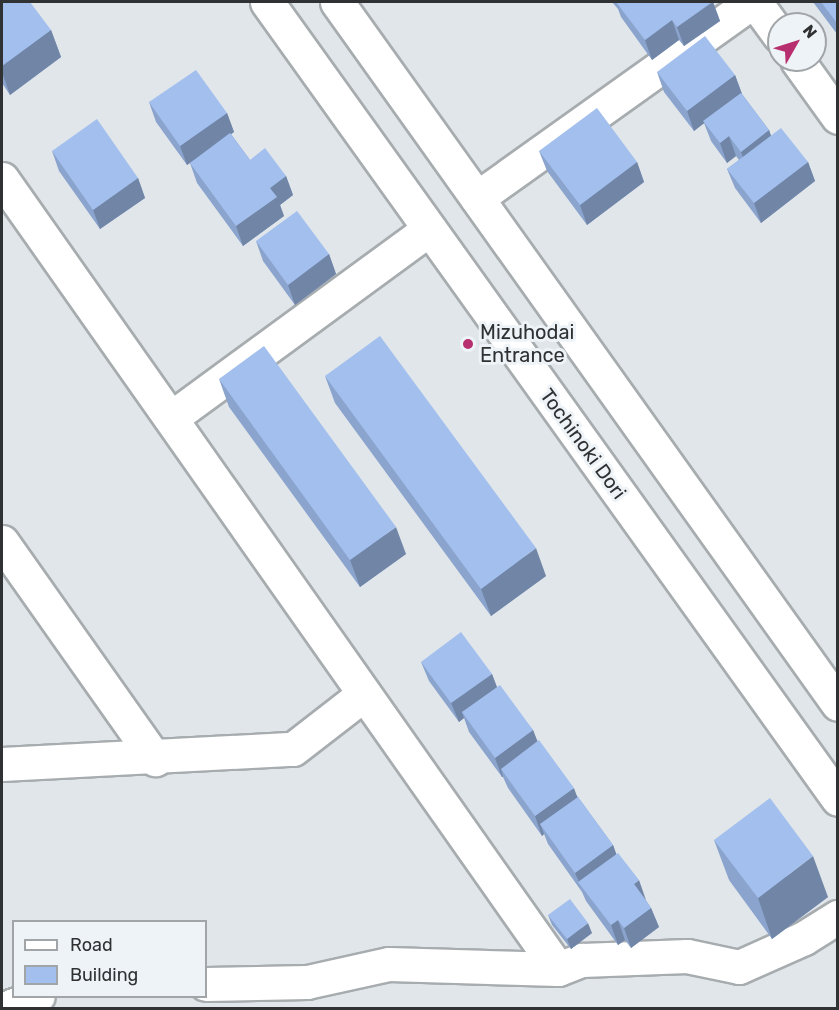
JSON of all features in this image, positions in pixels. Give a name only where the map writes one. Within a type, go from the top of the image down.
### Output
[{"type":"street","name":"Tochinoki Dori","points":[[267,2],[837,799]]},
{"type":"street","points":[[337,2],[837,704]]},
{"type":"street","points":[[477,198],[753,2],[767,20]]},
{"type":"street","points":[[805,72],[837,117]]},
{"type":"street","points":[[2,178],[558,969]]},
{"type":"street","points":[[171,418],[429,229]]},
{"type":"street","points":[[2,542],[155,759]]},
{"type":"street","points":[[2,764],[155,759],[293,749],[364,694]]},
{"type":"street","points":[[207,984],[295,995],[307,982],[389,964],[558,969],[582,960],[687,956],[739,967],[804,938],[837,917]]},
{"type":"street","points":[[6,1008],[33,998]]},
{"type":"building","points":[[2,2],[30,2],[51,30],[2,66]]},
{"type":"building","points":[[616,2],[712,2],[677,27],[672,20],[645,40]]},
{"type":"building","points":[[821,2],[837,2],[837,23]]},
{"type":"building","points":[[705,36],[735,75],[687,111],[657,72]]},
{"type":"building","points":[[196,70],[227,113],[180,146],[149,102]]},
{"type":"building","points":[[741,93],[769,130],[741,152],[729,136],[720,143],[703,121]]},
{"type":"building","points":[[597,108],[637,162],[580,205],[539,151]]},
{"type":"building","points":[[97,119],[138,178],[93,210],[52,151]]},
{"type":"building","points":[[781,128],[808,162],[754,203],[727,169]]},
{"type":"building","points":[[230,133],[250,160],[265,148],[286,176],[270,188],[277,197],[236,226],[190,163]]},
{"type":"building","points":[[297,211],[329,254],[288,285],[256,241]]},
{"type":"building","points":[[380,336],[536,548],[481,589],[325,376]]},
{"type":"building","points":[[264,346],[396,527],[350,560],[219,379]]},
{"type":"building","points":[[461,632],[492,674],[451,703],[421,662]]},
{"type":"building","points":[[500,685],[533,730],[495,758],[462,712]]},
{"type":"building","points":[[539,740],[574,788],[535,816],[501,769]]},
{"type":"building","points":[[578,797],[613,845],[575,873],[540,824]]},
{"type":"building","points":[[770,798],[813,856],[758,898],[714,840]]},
{"type":"building","points":[[618,853],[639,880],[634,884],[651,908],[624,928],[618,920],[611,925],[578,882]]},
{"type":"building","points":[[570,899],[588,923],[567,939],[548,915]]},
{"type":"place","name":"Mizuhodai Entrance","points":[[468,344]]}]
